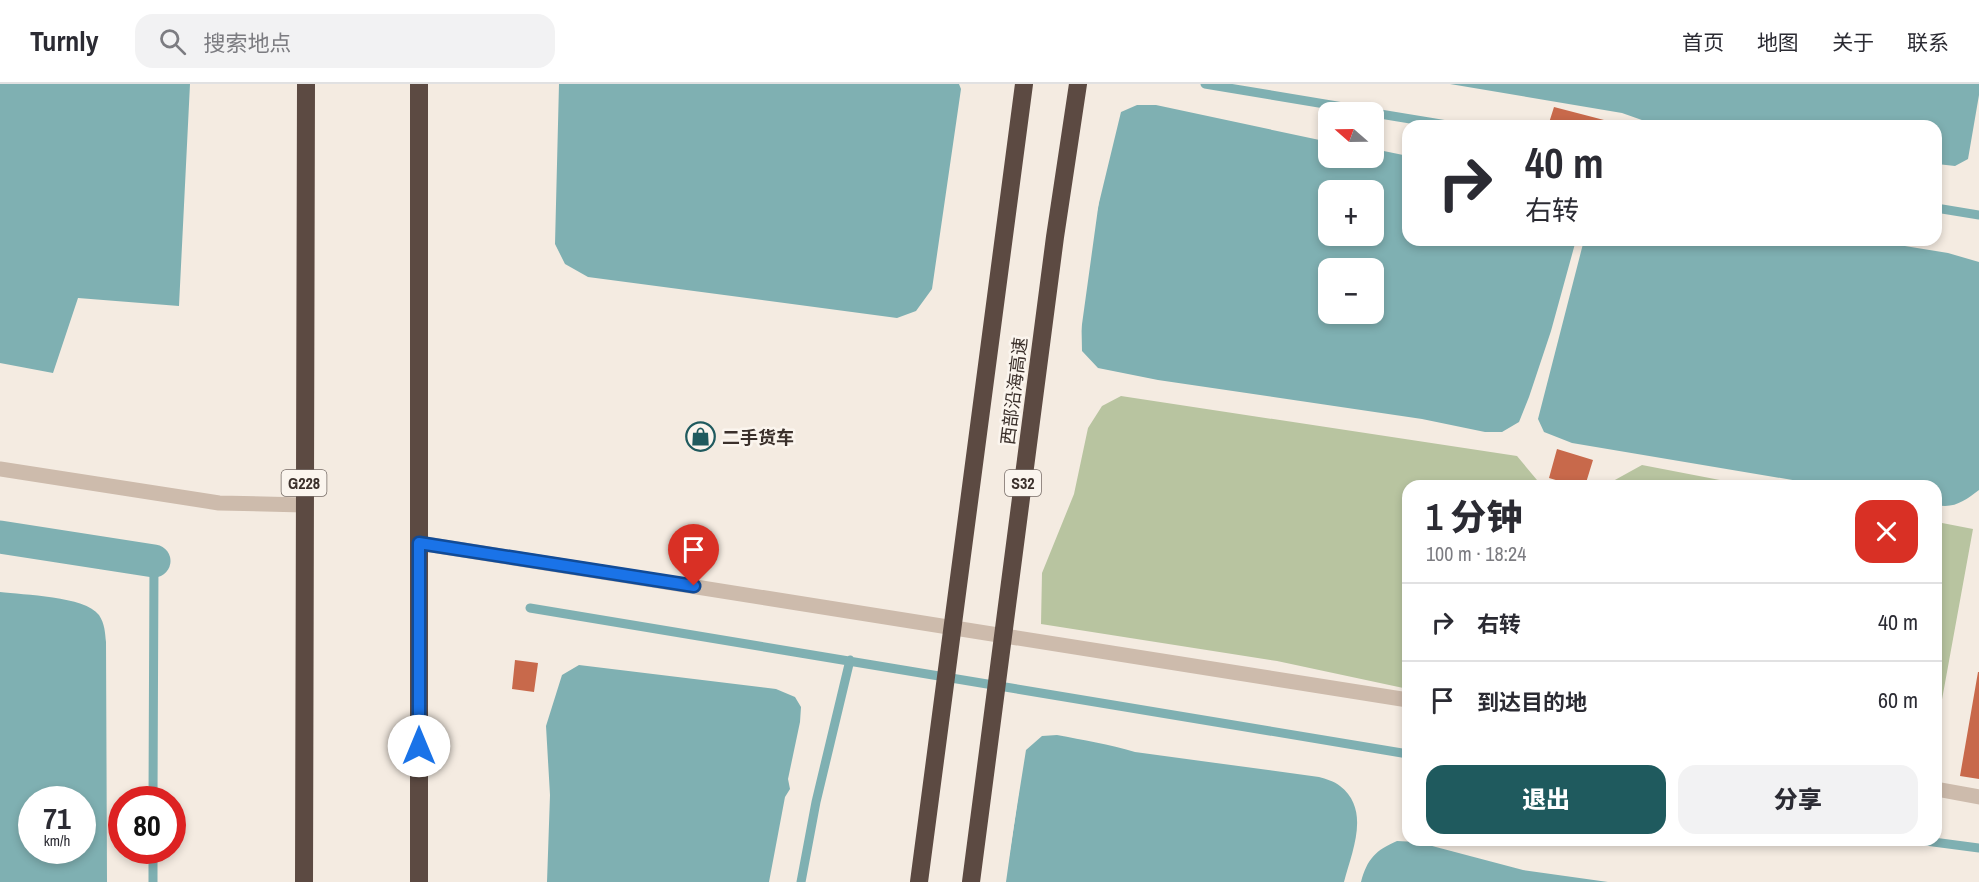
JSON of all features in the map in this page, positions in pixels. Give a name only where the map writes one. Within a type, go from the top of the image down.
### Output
[{"type":"highway","name":"西部沿海高速","points":[[919,882],[1024,84]]},
{"type":"highway","name":"西部沿海高速","points":[[971,882],[1055,237],[1078,84]]},
{"type":"highway","name":"G228","points":[[304,882],[307,87]]},
{"type":"highway","points":[[417,88],[419,882]]},
{"type":"street","points":[[0,469],[219,503],[304,505]]},
{"type":"street","points":[[419,543],[1402,699]]},
{"type":"street","points":[[1942,790],[1979,797]]},
{"type":"green space","points":[[1121,396],[1517,456],[1537,480],[1402,480],[1402,688],[1277,661],[1041,624],[1042,573],[1074,494],[1088,428],[1102,406]]},
{"type":"green space","points":[[1642,465],[1720,480],[1615,480]]},
{"type":"green space","points":[[1942,523],[1973,529],[1942,700]]},
{"type":"water","points":[[0,84],[190,84],[179,306],[78,298],[53,373],[0,363]]},
{"type":"water","points":[[559,84],[959,84],[961,89],[932,289],[916,311],[897,318],[588,277],[565,264],[555,244]]},
{"type":"water","points":[[1450,84],[1979,84],[1968,159],[1955,166],[1942,165],[1942,120],[1642,120],[1622,113]]},
{"type":"water","points":[[1137,105],[1156,105],[1318,140],[1318,168],[1384,168],[1384,151],[1402,155],[1402,246],[1574,246],[1551,331],[1529,397],[1519,422],[1502,432],[1485,432],[1422,419],[1158,380],[1098,368],[1082,351],[1081,301],[1091,236],[1121,112]]},
{"type":"water","points":[[1582,246],[1905,246],[1948,253],[1979,262],[1979,490],[1960,503],[1942,506],[1942,480],[1792,480],[1572,443],[1544,432],[1538,419]]},
{"type":"water","points":[[0,592],[68,600],[92,609],[99,615],[102,622],[106,642],[107,882],[0,882]]},
{"type":"water","points":[[579,665],[776,689],[795,697],[801,707],[800,722],[788,779],[790,789],[785,797],[769,882],[547,882],[550,795],[546,726],[562,675]]},
{"type":"water","points":[[1057,735],[1135,752],[1330,780],[1340,786],[1349,796],[1355,807],[1357,819],[1357,831],[1344,882],[1005,882],[1026,750],[1042,736]]},
{"type":"water","points":[[1397,841],[1402,841],[1402,846],[1432,846],[1523,870],[1608,882],[1361,882],[1369,861],[1383,848]]},
{"type":"pier","points":[[1104,165],[1079,346],[1078,301],[1088,235]]},
{"type":"pier","points":[[1025,747],[1006,882],[1002,882],[1012,813]]},
{"type":"building","points":[[1554,107],[1604,120],[1550,120]]},
{"type":"building","points":[[1557,449],[1593,460],[1587,480],[1549,478]]},
{"type":"building","points":[[515,660],[538,663],[534,692],[512,689]]},
{"type":"building","points":[[1979,672],[1979,779],[1960,776]]},
{"type":"waterway","points":[[1205,84],[1318,103]]},
{"type":"waterway","points":[[1384,115],[1417,120]]},
{"type":"waterway","points":[[1942,209],[1979,215]]},
{"type":"waterway","points":[[0,537],[154,561]]},
{"type":"waterway","points":[[153,786],[154,561]]},
{"type":"waterway","points":[[530,608],[1402,753]]},
{"type":"waterway","points":[[801,882],[816,802],[850,660]]},
{"type":"waterway","points":[[1942,843],[1979,848]]},
{"type":"waterway","points":[[153,864],[153,882]]},
{"type":"place","name":"二手货车","points":[[701,437]]},
{"type":"route","points":[[419,746],[419,543],[694,586]]}]
